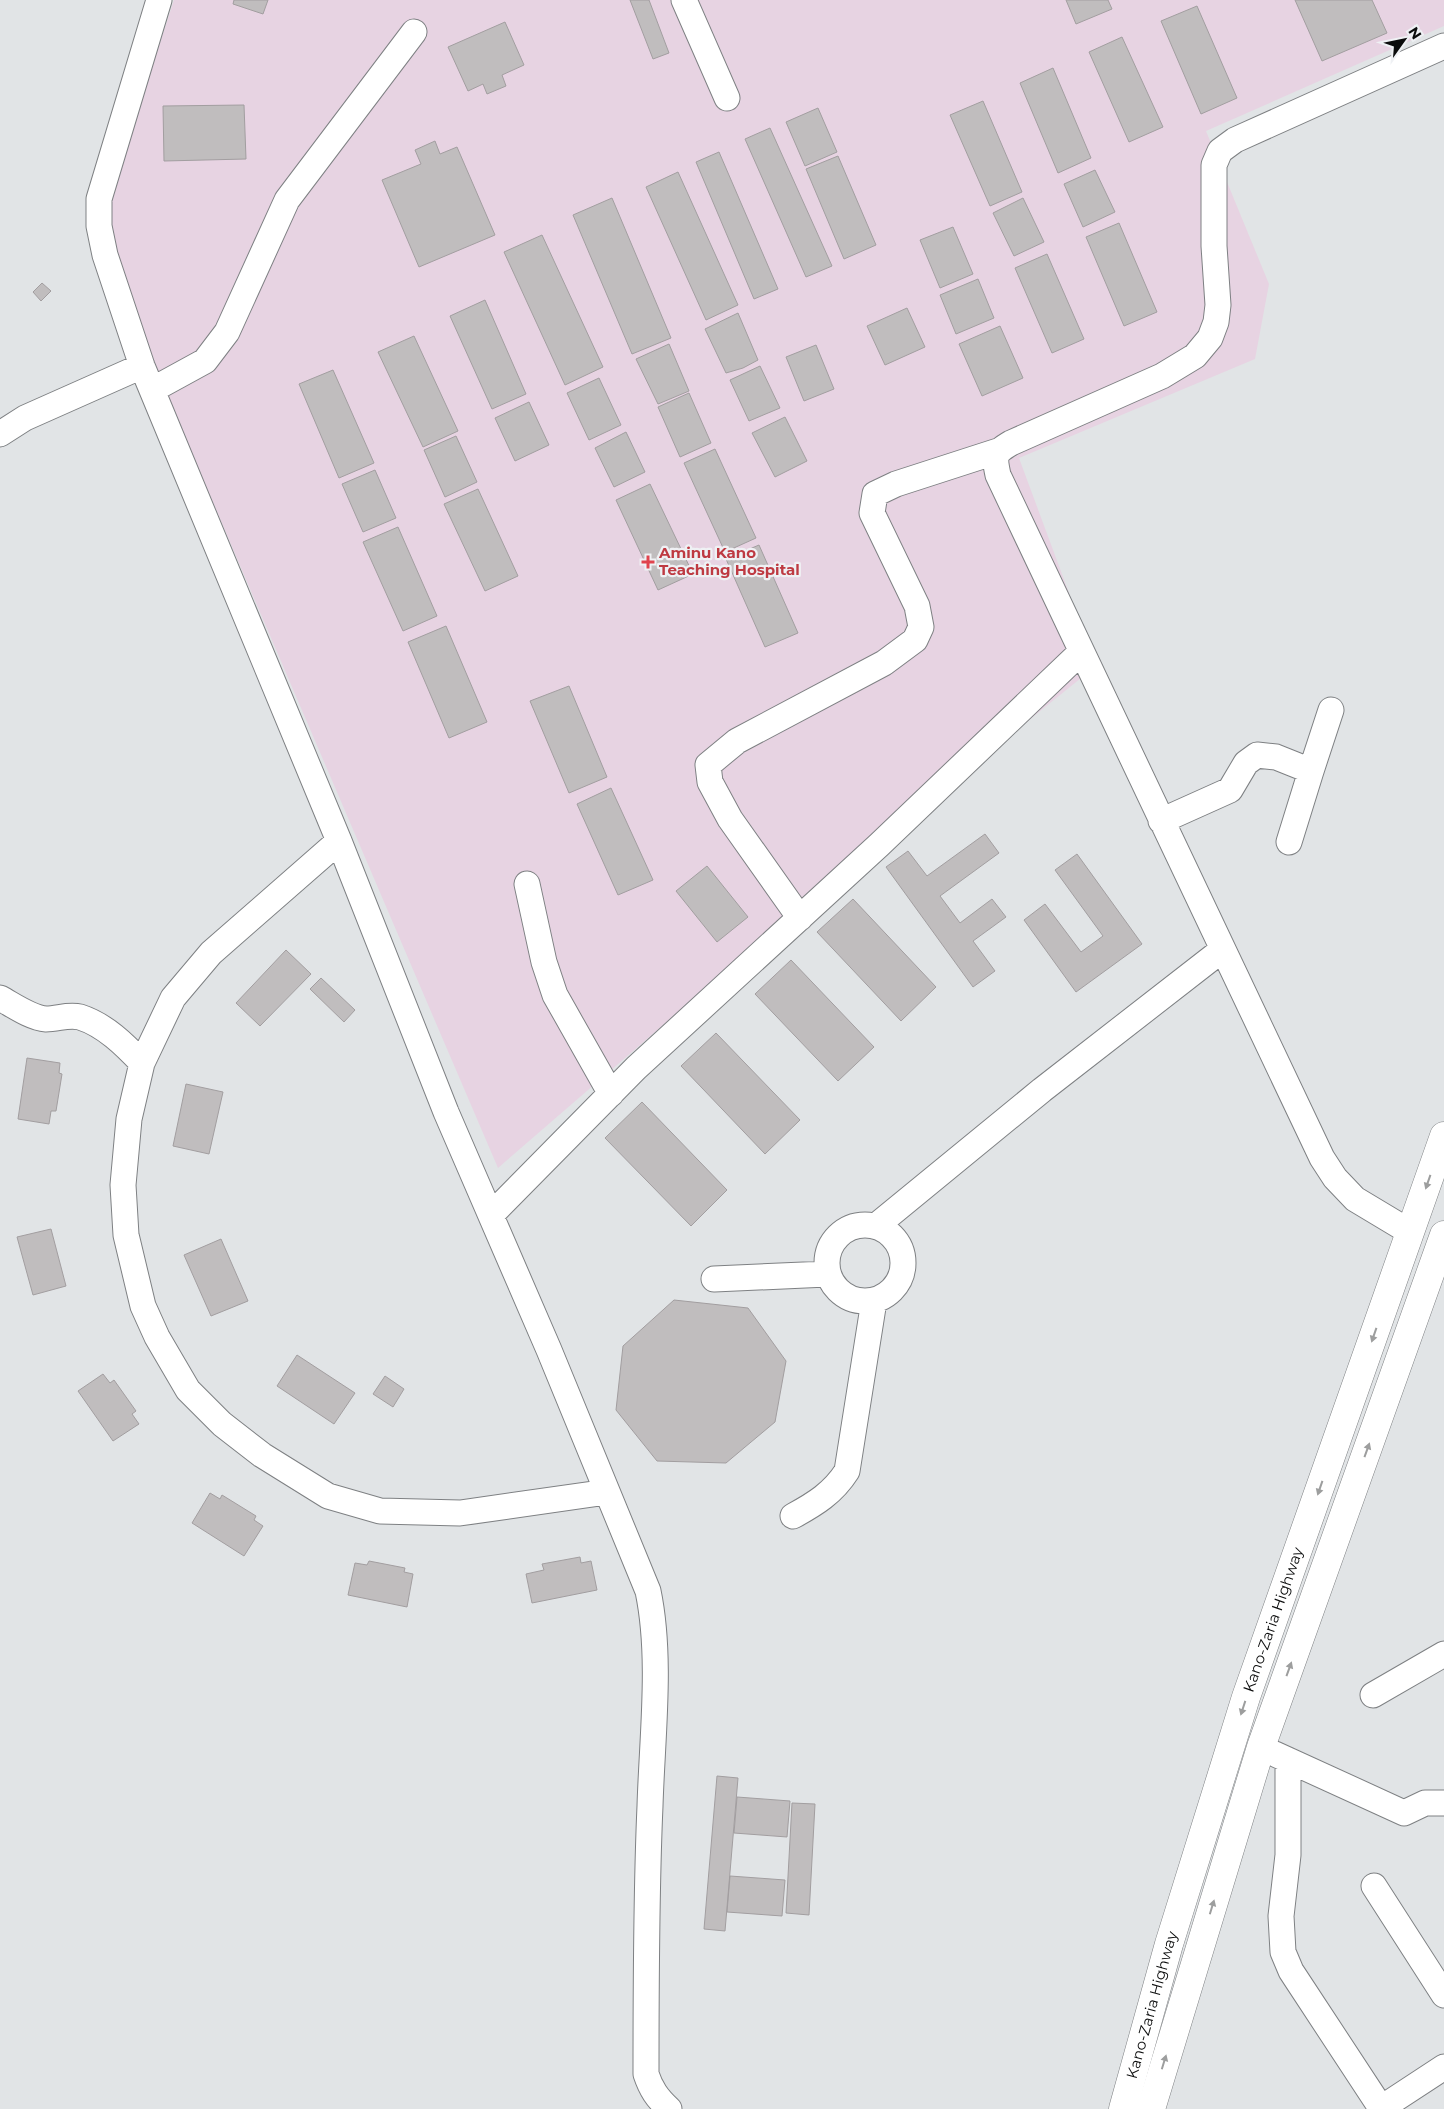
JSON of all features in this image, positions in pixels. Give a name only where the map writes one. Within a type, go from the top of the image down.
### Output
[{"type":"highway","name":"Kano-Zaria Highway","points":[[1123,2109],[1172,1935],[1246,1697],[1444,1136]]},
{"type":"highway","name":"Kano-Zaria Highway","points":[[1151,2109],[1262,1747],[1444,1235]]},
{"type":"street","points":[[159,0],[99,199],[99,226],[105,255],[142,366],[339,841],[446,1112],[648,1591],[653,1615],[655,1665],[646,1895],[646,2074],[650,2088],[669,2109]]},
{"type":"street","points":[[684,0],[727,98]]},
{"type":"street","points":[[152,390],[205,361],[227,332],[287,200],[414,32]]},
{"type":"street","points":[[800,918],[730,819],[710,782],[708,765],[737,741],[884,663],[915,640],[921,627],[917,606],[872,513],[875,494],[896,484],[998,451],[1011,443],[1162,376],[1195,356],[1210,338],[1216,322],[1218,305],[1214,246],[1214,165],[1220,151],[1235,140],[1444,46]]},
{"type":"street","points":[[0,434],[25,418],[142,366]]},
{"type":"street","points":[[998,451],[995,459],[998,474],[1305,1126],[1335,1178],[1355,1199],[1410,1232]]},
{"type":"street","points":[[491,1215],[636,1068],[800,918],[1081,652]]},
{"type":"street","points":[[1289,842],[1331,710]]},
{"type":"street","points":[[1161,822],[1230,790],[1246,763],[1257,755],[1276,758],[1311,771]]},
{"type":"street","points":[[339,841],[211,953],[192,974],[173,998],[142,1063],[129,1119],[123,1184],[126,1235],[143,1306],[157,1336],[188,1390],[222,1424],[262,1455],[328,1496],[380,1511],[460,1513],[607,1492]]},
{"type":"street","points":[[527,884],[544,962],[554,995],[611,1094]]},
{"type":"street","points":[[876,1226],[1042,1090],[1222,950]]},
{"type":"street","points":[[0,998],[39,1018],[47,1019],[71,1015],[82,1018],[109,1032],[142,1063]]},
{"type":"street","points":[[856,1225],[876,1226],[893,1236],[903,1254],[902,1274],[892,1291],[874,1301],[854,1300],[837,1289],[828,1274],[828,1251],[838,1234],[856,1225]]},
{"type":"street","points":[[714,1279],[828,1274]]},
{"type":"street","points":[[793,1516],[816,1503],[837,1486],[847,1471],[874,1301]]},
{"type":"street","points":[[1374,1695],[1444,1654]]},
{"type":"street","points":[[1262,1747],[1404,1813],[1425,1803],[1444,1803]]},
{"type":"street","points":[[1288,1760],[1288,1855],[1281,1916],[1283,1952],[1291,1971],[1381,2108],[1411,2101],[1444,2067]]},
{"type":"street","points":[[1374,1886],[1444,1995]]},
{"type":"shaded area","name":"Aminu Kano Teaching Hospital","points":[[174,0],[1444,0],[1444,26],[1206,131],[1269,284],[1255,359],[1019,458],[1096,666],[826,884],[498,1168],[116,276],[108,201]]},
{"type":"building","points":[[234,0],[268,0],[263,14],[233,4]]},
{"type":"building","points":[[630,0],[649,0],[669,53],[653,59]]},
{"type":"building","points":[[1066,0],[1108,0],[1112,9],[1076,24]]},
{"type":"building","points":[[1295,0],[1372,0],[1387,33],[1322,61]]},
{"type":"building","points":[[1197,6],[1237,98],[1201,114],[1161,21]]},
{"type":"building","points":[[505,22],[524,65],[502,75],[506,86],[487,94],[483,84],[468,91],[448,47]]},
{"type":"building","points":[[1122,37],[1163,127],[1129,142],[1089,52]]},
{"type":"building","points":[[1053,68],[1091,158],[1058,173],[1020,83]]},
{"type":"building","points":[[983,101],[1022,192],[990,206],[950,115]]},
{"type":"building","points":[[244,105],[246,159],[164,161],[163,106]]},
{"type":"building","points":[[818,108],[837,152],[805,166],[786,122]]},
{"type":"building","points":[[770,128],[832,266],[806,277],[745,139]]},
{"type":"building","points":[[435,141],[440,154],[457,147],[495,235],[419,267],[382,180],[421,164],[415,150]]},
{"type":"building","points":[[719,152],[778,289],[754,299],[696,162]]},
{"type":"building","points":[[838,156],[876,245],[844,259],[806,169]]},
{"type":"building","points":[[1095,170],[1115,212],[1083,227],[1064,184]]},
{"type":"building","points":[[678,172],[738,305],[706,320],[646,187]]},
{"type":"building","points":[[612,198],[671,338],[632,354],[573,215]]},
{"type":"building","points":[[1023,198],[1044,242],[1014,256],[993,213]]},
{"type":"building","points":[[1119,223],[1157,312],[1124,326],[1086,237]]},
{"type":"building","points":[[953,227],[973,274],[940,288],[920,240]]},
{"type":"building","points":[[542,235],[603,367],[565,385],[504,252]]},
{"type":"building","points":[[1047,254],[1084,339],[1052,353],[1015,268]]},
{"type":"building","points":[[978,279],[994,318],[956,334],[940,295]]},
{"type":"building","points":[[42,283],[51,291],[41,301],[33,292]]},
{"type":"building","points":[[485,300],[526,394],[492,409],[450,316]]},
{"type":"building","points":[[907,308],[925,347],[885,365],[867,326]]},
{"type":"building","points":[[738,313],[758,360],[743,368],[726,373],[705,329]]},
{"type":"building","points":[[1000,326],[1023,378],[982,396],[959,344]]},
{"type":"building","points":[[414,336],[458,431],[423,447],[378,352]]},
{"type":"building","points":[[669,344],[689,391],[658,404],[636,359]]},
{"type":"building","points":[[816,345],[834,389],[804,401],[786,357]]},
{"type":"building","points":[[760,366],[780,408],[749,421],[730,380]]},
{"type":"building","points":[[333,370],[374,463],[339,478],[299,384]]},
{"type":"building","points":[[599,378],[621,425],[589,440],[567,393]]},
{"type":"building","points":[[689,393],[711,443],[680,457],[658,407]]},
{"type":"building","points":[[529,402],[549,445],[515,461],[495,418]]},
{"type":"building","points":[[785,417],[807,461],[775,477],[752,433]]},
{"type":"building","points":[[626,432],[645,472],[614,487],[595,448]]},
{"type":"building","points":[[456,436],[477,482],[445,497],[424,450]]},
{"type":"building","points":[[715,449],[756,538],[725,552],[684,463]]},
{"type":"building","points":[[375,470],[396,518],[363,532],[342,484]]},
{"type":"building","points":[[650,484],[693,574],[658,590],[616,500]]},
{"type":"building","points":[[478,489],[518,576],[485,591],[444,504]]},
{"type":"building","points":[[398,527],[437,616],[403,631],[363,542]]},
{"type":"building","points":[[759,545],[798,633],[765,647],[726,559]]},
{"type":"building","points":[[446,626],[487,722],[449,738],[408,642]]},
{"type":"building","points":[[569,686],[607,777],[569,793],[530,701]]},
{"type":"building","points":[[611,788],[653,880],[618,895],[577,804]]},
{"type":"building","points":[[985,834],[999,853],[940,896],[960,923],[992,899],[1006,917],[973,941],[995,971],[973,987],[886,867],[908,851],[927,876]]},
{"type":"building","points":[[1077,854],[1142,944],[1076,992],[1024,920],[1045,904],[1081,952],[1103,936],[1055,870]]},
{"type":"building","points":[[707,866],[748,917],[717,942],[676,891]]},
{"type":"building","points":[[853,899],[936,987],[901,1021],[817,932]]},
{"type":"building","points":[[286,950],[311,974],[260,1026],[236,1003]]},
{"type":"building","points":[[791,960],[874,1047],[838,1081],[755,994]]},
{"type":"building","points":[[321,978],[355,1010],[344,1022],[310,989]]},
{"type":"building","points":[[716,1033],[800,1120],[765,1154],[681,1066]]},
{"type":"building","points":[[27,1058],[60,1063],[59,1073],[62,1074],[56,1111],[51,1111],[49,1124],[18,1119]]},
{"type":"building","points":[[186,1084],[223,1092],[209,1154],[173,1146]]},
{"type":"building","points":[[642,1102],[727,1190],[691,1226],[605,1138]]},
{"type":"building","points":[[51,1229],[66,1286],[33,1295],[17,1237]]},
{"type":"building","points":[[221,1239],[248,1301],[211,1316],[184,1255]]},
{"type":"building","points":[[674,1300],[748,1308],[786,1361],[775,1422],[726,1463],[657,1461],[616,1410],[623,1346]]},
{"type":"building","points":[[297,1355],[355,1393],[334,1424],[277,1386]]},
{"type":"building","points":[[103,1374],[110,1383],[114,1380],[136,1411],[132,1414],[139,1424],[113,1441],[78,1391]]},
{"type":"building","points":[[385,1376],[404,1389],[393,1407],[373,1394]]},
{"type":"building","points":[[210,1493],[220,1499],[222,1495],[256,1516],[254,1520],[263,1526],[244,1556],[192,1523]]},
{"type":"building","points":[[580,1557],[581,1563],[591,1561],[597,1590],[532,1603],[526,1574],[544,1570],[542,1564]]},
{"type":"building","points":[[369,1561],[405,1568],[404,1572],[413,1574],[407,1607],[348,1595],[355,1563],[367,1565]]},
{"type":"building","points":[[717,1776],[738,1778],[725,1931],[704,1929]]},
{"type":"building","points":[[737,1797],[790,1801],[787,1837],[734,1833]]},
{"type":"building","points":[[792,1803],[815,1804],[809,1915],[786,1913]]},
{"type":"building","points":[[730,1876],[785,1880],[782,1916],[727,1912]]},
{"type":"place","name":"Aminu Kano Teaching Hospital","points":[[648,562]]}]
